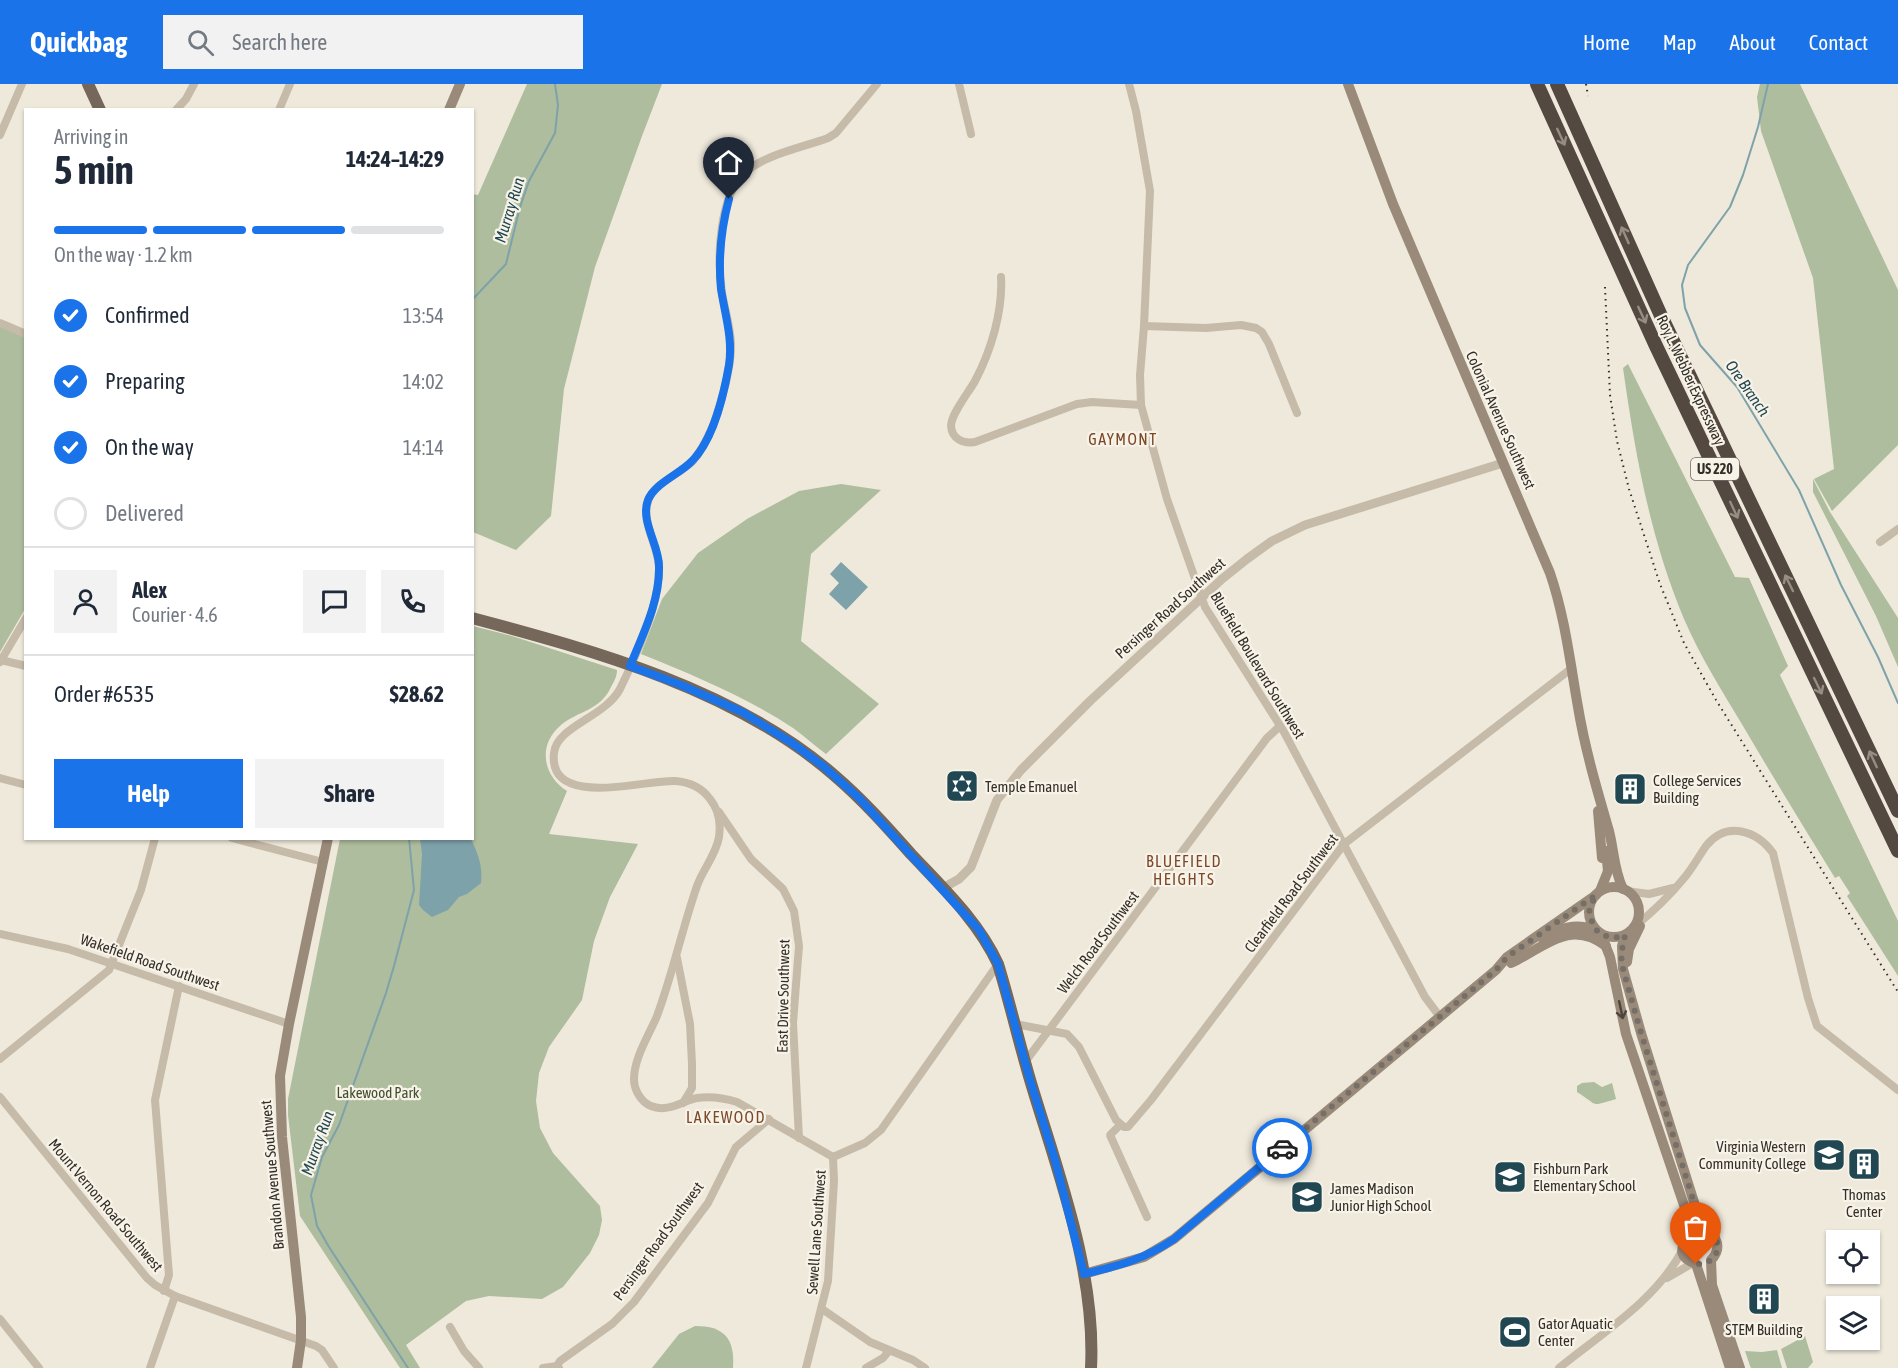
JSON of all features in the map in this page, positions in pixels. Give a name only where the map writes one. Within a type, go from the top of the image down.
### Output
[{"type":"highway","name":"Roy L. Webber Expressway","points":[[1537,84],[1656,346],[1898,851]]},
{"type":"highway","name":"Roy L. Webber Expressway","points":[[1557,84],[1677,350],[1898,811]]},
{"type":"main road","points":[[88,84],[99,108]]},
{"type":"main road","points":[[450,108],[460,84]]},
{"type":"main road","name":"Colonial Avenue Southwest","points":[[1348,84],[1398,215],[1553,580],[1572,668],[1608,864],[1605,880],[1594,896]]},
{"type":"main road","points":[[474,619],[630,666],[681,685],[742,712],[792,743],[859,798],[979,930],[998,964],[1055,1160],[1084,1274],[1090,1330],[1091,1368]]},
{"type":"main road","name":"Colonial Avenue Southwest","points":[[1593,778],[1610,837],[1619,881],[1625,890]]},
{"type":"main road","points":[[1597,802],[1603,872],[1590,904],[1589,915],[1607,947],[1626,1034],[1686,1211],[1687,1234]]},
{"type":"main road","name":"Brandon Avenue Southwest","points":[[297,1368],[301,1317],[279,1095],[282,1060],[328,840]]},
{"type":"main road","points":[[1084,1274],[1144,1257],[1174,1239],[1496,970],[1515,951],[1594,896],[1611,887],[1625,890],[1636,903],[1638,914],[1635,927],[1625,935],[1612,937],[1575,925],[1547,936],[1511,963]]},
{"type":"main road","points":[[1628,983],[1629,949],[1645,919]]},
{"type":"main road","points":[[1496,970],[1553,939],[1564,936],[1587,935],[1607,947]]},
{"type":"main road","points":[[1625,935],[1621,955],[1644,1044],[1704,1229]]},
{"type":"main road","points":[[1694,1229],[1704,1229],[1712,1233],[1718,1243],[1716,1255],[1702,1264],[1695,1264],[1687,1259],[1682,1251],[1682,1243],[1687,1234],[1694,1229]]},
{"type":"main road","points":[[1711,1260],[1712,1285],[1740,1368]]},
{"type":"main road","points":[[1695,1264],[1731,1368]]},
{"type":"street","points":[[0,135],[22,84]]},
{"type":"street","points":[[178,108],[194,84]]},
{"type":"street","points":[[280,108],[290,84]]},
{"type":"street","points":[[630,666],[652,612],[659,578],[657,550],[647,518],[647,502],[654,492],[684,469],[699,453],[713,426],[729,367],[731,347],[722,290],[720,247],[724,216],[735,186],[755,165],[836,134],[877,84]]},
{"type":"street","points":[[959,84],[971,134]]},
{"type":"street","name":"Bluefield Boulevard Southwest","points":[[1129,84],[1137,111],[1150,191],[1140,375],[1141,405],[1158,470],[1201,598],[1280,726],[1425,997],[1440,1017]]},
{"type":"street","points":[[1001,277],[1000,300],[992,338],[976,380],[952,421],[953,434],[962,442],[975,442],[1077,404],[1092,402],[1141,405]]},
{"type":"street","points":[[0,323],[24,333]]},
{"type":"street","points":[[1144,326],[1206,328],[1241,325],[1256,328],[1262,332],[1269,344],[1297,413]]},
{"type":"street","name":"Persinger Road Southwest","points":[[943,888],[959,879],[971,867],[997,800],[1021,770],[1090,701],[1201,598],[1247,559],[1286,533],[1359,507],[1503,463]]},
{"type":"street","points":[[1880,542],[1898,529]]},
{"type":"street","points":[[24,621],[1,661],[24,666]]},
{"type":"street","name":"East Drive Southwest","points":[[630,666],[620,689],[610,704],[558,740],[553,754],[556,768],[570,783],[597,788],[612,788],[654,781],[684,782],[703,791],[751,859],[783,889],[794,911],[799,946],[793,1023],[799,1138]]},
{"type":"street","name":"Clearfield Road Southwest","points":[[1120,1125],[1128,1127],[1151,1100],[1344,844],[1572,668]]},
{"type":"street","name":"Welch Road Southwest","points":[[1025,1062],[1267,738],[1280,726]]},
{"type":"street","points":[[0,778],[24,784]]},
{"type":"street","points":[[718,810],[720,834],[717,846],[697,886],[664,998],[638,1060],[634,1077],[638,1093],[649,1106],[663,1108],[700,1098],[726,1098],[745,1105],[833,1157],[866,1143],[880,1130],[998,964]]},
{"type":"street","points":[[1635,927],[1685,877],[1713,839],[1724,834],[1748,831],[1766,843],[1773,853],[1808,998],[1817,1026],[1898,1090]]},
{"type":"street","points":[[0,1059],[103,975],[112,963],[141,890],[154,840]]},
{"type":"street","points":[[240,840],[323,862]]},
{"type":"street","points":[[1625,890],[1649,894],[1674,888]]},
{"type":"street","name":"Wakefield Road Southwest","points":[[0,934],[68,948],[289,1024]]},
{"type":"street","points":[[676,957],[690,1024],[692,1064],[692,1088],[683,1102]]},
{"type":"street","points":[[164,1291],[169,1275],[155,1100],[179,986]]},
{"type":"street","points":[[1015,1024],[1067,1034],[1079,1047],[1120,1125],[1110,1135],[1147,1217]]},
{"type":"street","name":"Mount Vernon Road Southwest","points":[[0,1097],[147,1278],[174,1296],[316,1346],[322,1350],[334,1368]]},
{"type":"street","name":"Persinger Road Southwest","points":[[558,1367],[561,1361],[612,1324],[634,1302],[708,1203],[736,1147],[769,1119]]},
{"type":"street","name":"Sewell Lane Southwest","points":[[806,1368],[807,1356],[828,1281],[834,1181],[833,1157]]},
{"type":"street","points":[[1559,1368],[1632,1310],[1663,1280],[1682,1251]]},
{"type":"street","points":[[1663,1280],[1695,1264]]},
{"type":"street","points":[[150,1368],[174,1296]]},
{"type":"street","name":"Sewell Lane Southwest","points":[[822,1309],[850,1330],[925,1368]]},
{"type":"street","points":[[0,1319],[39,1368]]},
{"type":"street","points":[[450,1327],[464,1351],[478,1368]]},
{"type":"street","points":[[866,1368],[883,1358],[889,1351]]},
{"type":"street","points":[[543,1368],[558,1367]]},
{"type":"green space","points":[[527,84],[662,84],[595,267],[564,389],[551,516],[516,550],[474,532],[474,194],[478,195]]},
{"type":"green space","points":[[1760,84],[1800,84],[1898,290],[1898,445],[1832,511],[1814,479],[1834,469],[1813,278],[1761,131],[1757,97]]},
{"type":"green space","points":[[0,323],[24,333],[24,611],[0,652]]},
{"type":"green space","points":[[1628,364],[1735,577],[1749,578],[1788,666],[1780,675],[1898,921],[1898,976],[1847,896],[1850,893],[1839,876],[1835,878],[1766,764],[1712,673],[1684,619],[1662,558],[1645,495],[1623,368]]},
{"type":"green space","points":[[1813,479],[1830,512],[1898,618],[1898,667],[1876,616],[1813,492]]},
{"type":"green space","points":[[841,484],[881,490],[811,554],[801,641],[879,704],[826,754],[793,728],[757,706],[700,678],[641,654],[662,599],[698,553],[747,519],[799,491]]},
{"type":"green space","name":"Lakewood Park","points":[[474,626],[617,670],[607,695],[595,705],[561,725],[553,733],[546,751],[548,769],[559,785],[567,791],[549,834],[638,844],[610,897],[594,941],[582,1000],[549,1047],[539,1073],[536,1101],[540,1128],[553,1153],[600,1206],[602,1220],[599,1235],[590,1253],[563,1287],[542,1299],[489,1296],[466,1301],[406,1345],[420,1368],[400,1368],[300,1216],[288,1099],[340,840],[474,840]]},
{"type":"green space","points":[[1594,1082],[1602,1087],[1612,1083],[1616,1099],[1595,1104],[1577,1092],[1577,1086],[1582,1083]]},
{"type":"green space","points":[[695,1326],[713,1328],[726,1336],[732,1349],[733,1368],[652,1368],[679,1334]]},
{"type":"green space","points":[[1805,1336],[1813,1362],[1808,1368],[1787,1368],[1781,1349]]},
{"type":"green space","points":[[1777,1350],[1782,1368],[1751,1368],[1745,1351],[1762,1352]]},
{"type":"water","points":[[841,562],[868,587],[846,610],[829,594],[839,583],[830,574]]},
{"type":"water","points":[[420,840],[471,840],[481,866],[481,883],[459,897],[448,910],[432,917],[419,905],[422,854]]},
{"type":"waterway","name":"Murray Run","points":[[474,298],[506,264],[529,181],[555,133],[558,105],[555,84]]},
{"type":"waterway","name":"Ore Branch","points":[[1768,84],[1758,127],[1730,207],[1688,265],[1682,285],[1685,308],[1700,345],[1737,387],[1799,490],[1841,585],[1878,657],[1898,703]]},
{"type":"waterway","name":"Murray Run","points":[[408,1368],[317,1226],[311,1195],[322,1157],[339,1125],[394,966],[414,890],[409,840]]},
{"type":"railway","points":[[1586,84],[1588,96]]},
{"type":"railway","points":[[1605,287],[1610,395],[1617,441],[1629,489],[1660,584],[1684,643],[1716,700],[1898,992]]},
{"type":"way so far","points":[[1282,1148],[1496,970],[1507,957],[1596,895],[1590,904],[1590,921],[1596,930],[1606,936],[1625,935],[1621,955],[1623,969],[1641,1033],[1698,1215],[1704,1229],[1716,1237],[1718,1243],[1716,1255],[1712,1260],[1708,1263],[1696,1264]]},
{"type":"place","name":"Temple Emanuel","points":[[962,786]]},
{"type":"place","name":"College Services Building","points":[[1630,789]]},
{"type":"place","name":"Virginia Western Community College","points":[[1829,1155]]},
{"type":"place","name":"Thomas Center","points":[[1864,1164]]},
{"type":"place","name":"Fishburn Park Elementary School","points":[[1510,1177]]},
{"type":"place","name":"James Madison Junior High School","points":[[1307,1197]]},
{"type":"place","name":"STEM Building","points":[[1764,1299]]},
{"type":"place","name":"Gator Aquatic Center","points":[[1515,1332]]},
{"type":"district","name":"GAYMONT","points":[[1123,439]]},
{"type":"district","name":"BLUEFIELD HEIGHTS","points":[[1184,870]]},
{"type":"district","name":"LAKEWOOD","points":[[726,1117]]},
{"type":"route","points":[[729,199],[721,237],[720,266],[731,347],[729,367],[713,426],[699,453],[684,469],[654,492],[647,502],[647,518],[657,550],[659,578],[652,612],[630,666],[681,685],[742,712],[792,743],[823,766],[859,798],[979,930],[998,964],[1055,1160],[1084,1274],[1125,1264],[1157,1251],[1282,1148]]}]
